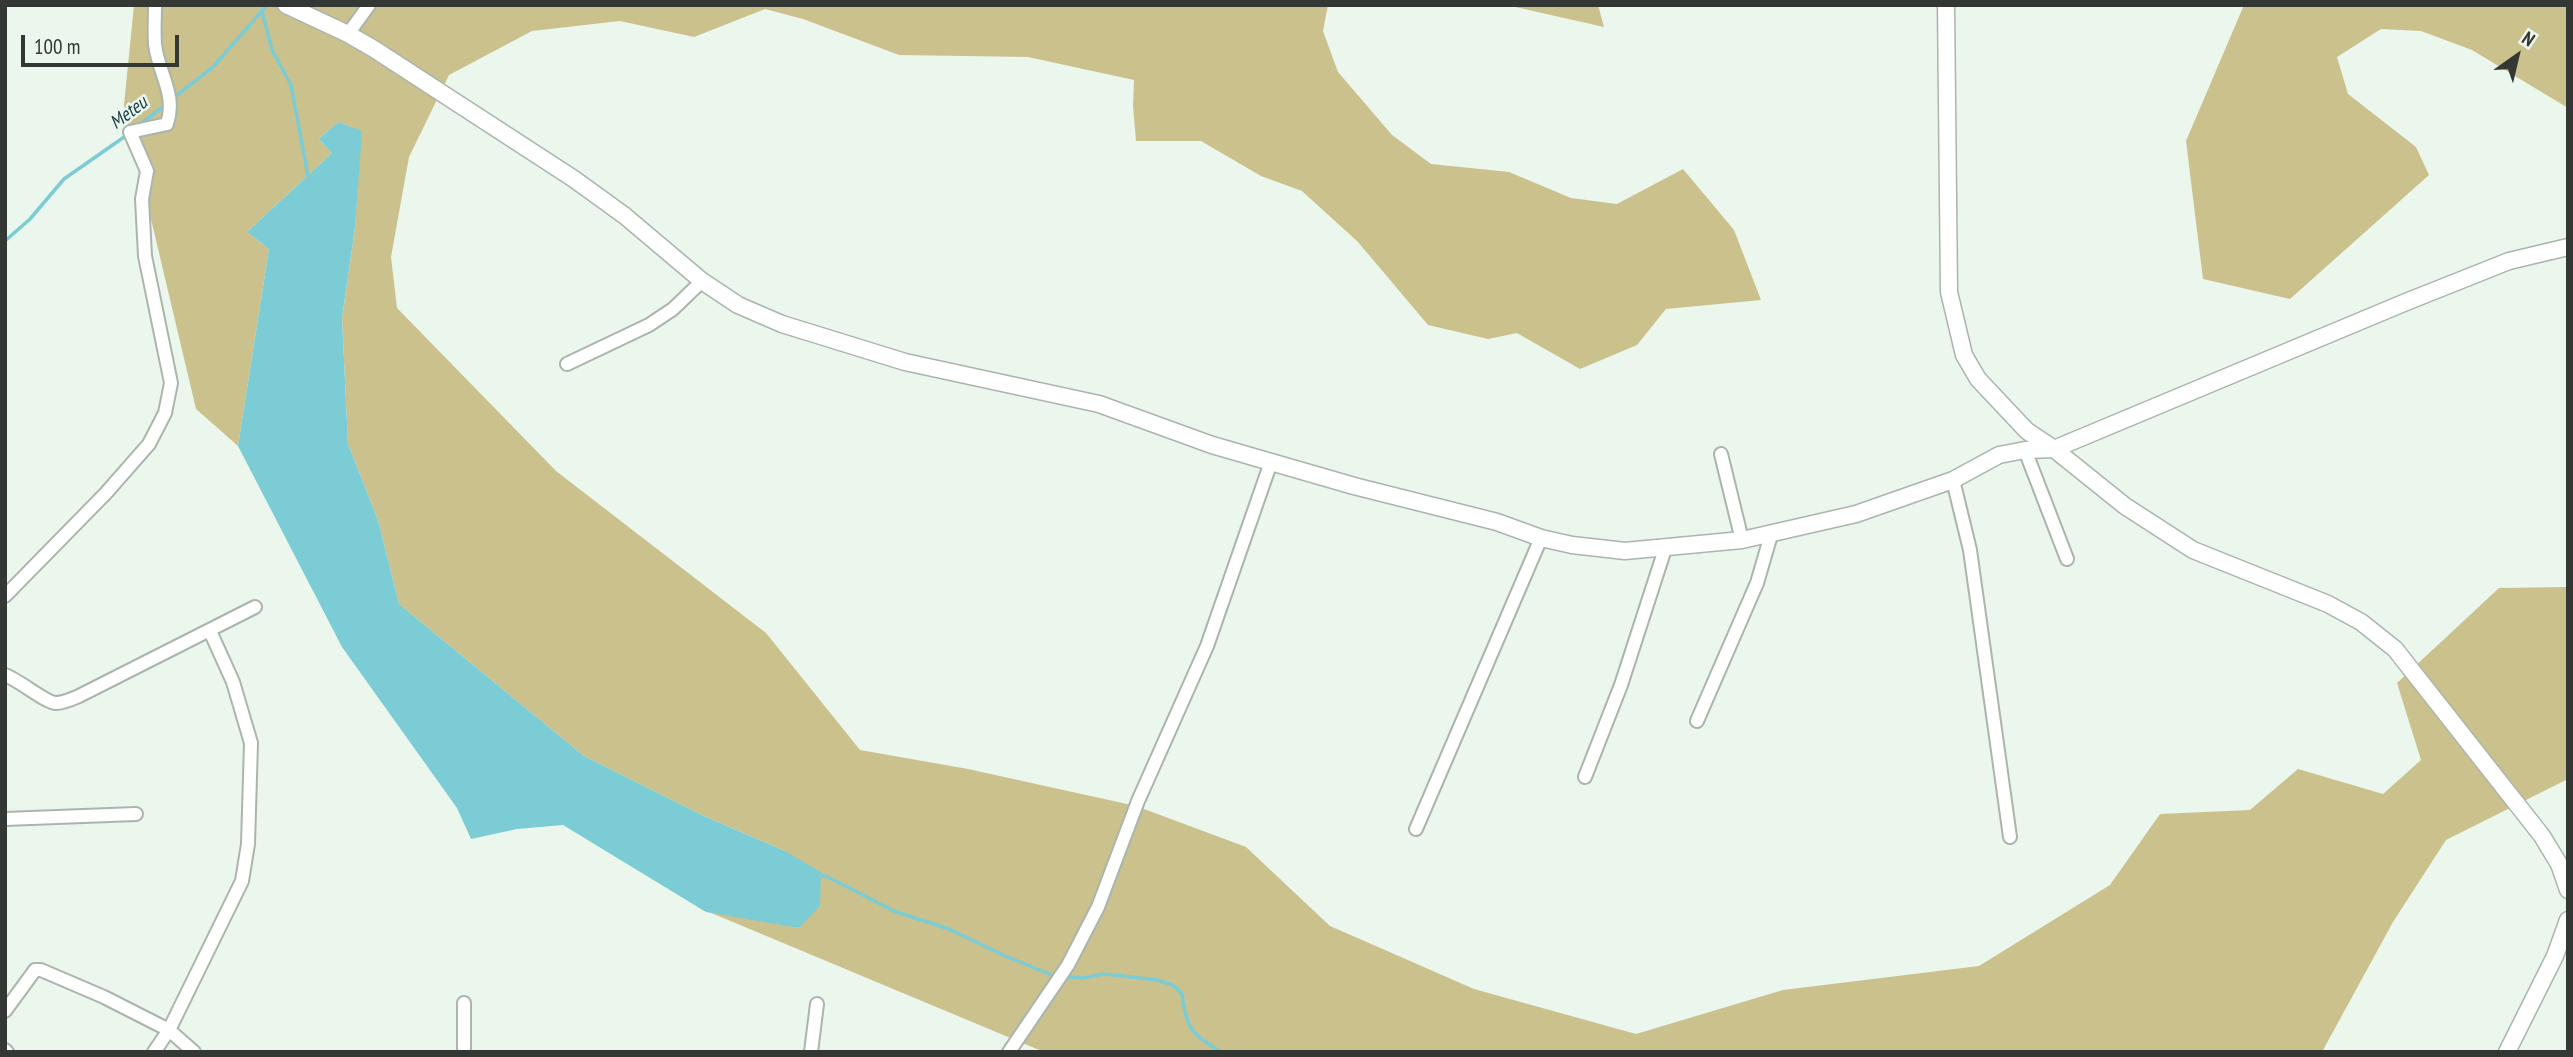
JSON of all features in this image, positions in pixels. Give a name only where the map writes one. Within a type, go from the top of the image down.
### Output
[{"type":"street","points":[[5,596],[115,483],[149,444],[165,413],[171,383],[145,256],[142,199],[148,171],[130,132],[167,124],[172,112],[170,95],[155,46],[155,5]]},
{"type":"street","points":[[286,5],[348,34],[574,179],[625,216],[702,281],[737,305],[782,324],[905,362],[1099,404],[1212,445],[1271,463],[1497,522],[1541,538],[1572,545],[1625,551],[1742,540],[1856,514],[1953,480],[1999,455],[2025,450],[2054,449],[2419,296],[2509,261],[2568,247]]},
{"type":"street","points":[[348,34],[369,5]]},
{"type":"street","points":[[1945,5],[1949,292],[1964,355],[1978,379],[2027,431],[2054,449],[2125,506],[2193,550],[2328,604],[2361,621],[2395,649],[2542,836],[2559,864],[2568,890]]},
{"type":"street","points":[[567,364],[649,325],[673,309],[702,281]]},
{"type":"street","points":[[2025,450],[2067,559]]},
{"type":"street","points":[[1721,454],[1742,540]]},
{"type":"street","points":[[1009,1052],[1068,965],[1098,907],[1143,790],[1207,646],[1271,463]]},
{"type":"street","points":[[1953,480],[1970,550],[2010,837]]},
{"type":"street","points":[[1697,721],[1757,583],[1770,535]]},
{"type":"street","points":[[1416,829],[1541,538]]},
{"type":"street","points":[[1585,777],[1621,685],[1665,549]]},
{"type":"street","points":[[5,675],[20,681],[47,701],[58,703],[79,696],[255,607]]},
{"type":"street","points":[[154,1052],[169,1030],[242,881],[248,844],[251,743],[233,682],[211,631]]},
{"type":"street","points":[[5,819],[136,814]]},
{"type":"street","points":[[2507,1052],[2555,956],[2568,920]]},
{"type":"street","points":[[5,1011],[35,970],[41,970],[104,997],[169,1030],[194,1052]]},
{"type":"street","points":[[464,1003],[464,1052]]},
{"type":"street","points":[[811,1052],[817,1004]]},
{"type":"shaded area","points":[[134,5],[1328,5],[1323,31],[1338,72],[1392,135],[1431,164],[1509,172],[1571,198],[1617,204],[1683,169],[1734,230],[1761,300],[1666,309],[1637,345],[1580,369],[1517,333],[1488,339],[1428,325],[1358,242],[1302,191],[1261,176],[1201,141],[1136,141],[1134,80],[1028,57],[899,55],[803,19],[765,9],[694,37],[620,21],[532,31],[449,75],[409,157],[391,257],[397,308],[556,471],[766,633],[860,750],[968,769],[1136,806],[1246,847],[1330,926],[1474,989],[1636,1034],[1783,990],[1979,966],[2110,885],[2160,814],[2250,810],[2298,769],[2383,794],[2421,760],[2397,683],[2499,588],[2568,587],[2568,779],[2446,840],[2393,922],[2322,1052],[1044,1052],[697,907],[799,928],[785,851],[706,817],[584,756],[399,604],[378,520],[348,444],[342,318],[355,228],[361,131],[338,122],[319,139],[332,153],[247,232],[269,249],[238,446],[196,409],[124,105]]},
{"type":"shaded area","points":[[1598,5],[1604,27],[1511,6]]},
{"type":"shaded area","points":[[2244,5],[2568,5],[2568,108],[2472,50],[2421,31],[2381,29],[2337,57],[2348,94],[2416,147],[2429,175],[2290,299],[2203,279],[2186,141]]},
{"type":"water","points":[[338,122],[362,131],[355,228],[342,318],[348,444],[378,520],[399,604],[584,756],[706,817],[785,851],[821,872],[820,906],[799,928],[706,912],[563,825],[517,829],[471,839],[457,808],[342,647],[238,446],[269,249],[247,232],[332,153],[319,139]]},
{"type":"waterway","name":"Meteu","points":[[171,100],[213,67],[267,5]]},
{"type":"waterway","points":[[262,11],[272,50],[291,85],[309,181]]},
{"type":"waterway","name":"Meteu","points":[[138,126],[165,105]]},
{"type":"waterway","name":"Meteu","points":[[5,241],[30,219],[64,179],[127,135]]},
{"type":"waterway","points":[[817,876],[826,876],[894,911],[949,929],[1057,977]]},
{"type":"waterway","points":[[1065,977],[1083,978],[1104,974],[1157,980],[1173,985],[1182,994],[1188,1023],[1192,1029],[1221,1052]]}]
